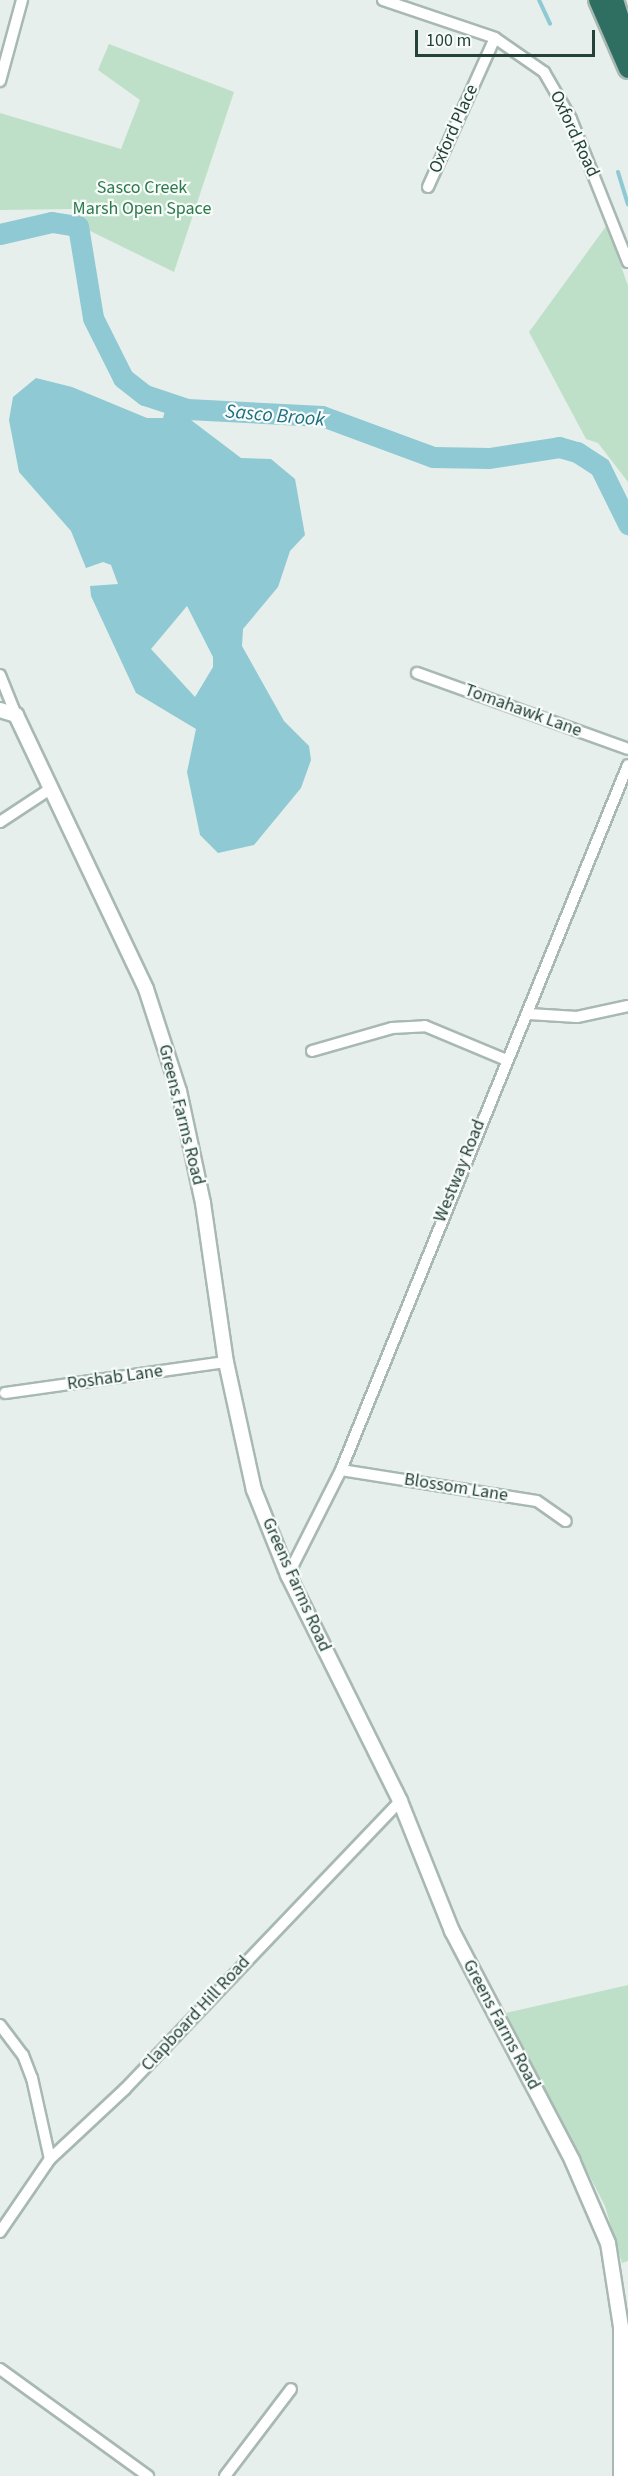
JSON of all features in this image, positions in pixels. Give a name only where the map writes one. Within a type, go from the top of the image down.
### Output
[{"type":"highway","points":[[597,0],[628,69]]},
{"type":"highway","points":[[614,0],[628,44]]},
{"type":"street","points":[[0,81],[22,0]]},
{"type":"street","name":"Oxford Road","points":[[383,0],[495,38],[544,72],[571,118],[628,262]]},
{"type":"street","name":"Oxford Place","points":[[428,187],[495,38]]},
{"type":"street","name":"Tomahawk Lane","points":[[417,673],[628,749]]},
{"type":"street","name":"Greens Farms Road","points":[[0,675],[50,789],[146,988],[178,1092],[203,1203],[226,1362],[254,1490],[288,1575],[400,1801],[452,1931],[594,2208],[617,2286],[626,2375],[621,2476]]},
{"type":"street","points":[[0,710],[16,715]]},
{"type":"street","name":"Westway Road","points":[[288,1575],[341,1470],[504,1059],[530,1014],[628,765]]},
{"type":"street","points":[[0,822],[50,789]]},
{"type":"street","points":[[530,1014],[577,1017],[628,1006]]},
{"type":"street","points":[[312,1051],[392,1028],[425,1026],[504,1059]]},
{"type":"street","name":"Roshab Lane","points":[[5,1393],[226,1362]]},
{"type":"street","name":"Blossom Lane","points":[[341,1470],[537,1501],[566,1521]]},
{"type":"street","name":"Clapboard Hill Road","points":[[0,2232],[50,2159],[125,2090],[400,1801]]},
{"type":"street","points":[[0,2025],[23,2055],[32,2078],[50,2159]]},
{"type":"street","points":[[0,2369],[148,2476]]},
{"type":"street","points":[[225,2476],[291,2389]]},
{"type":"green space","name":"Sasco Creek Marsh Open Space","points":[[109,44],[234,92],[174,272],[86,229],[72,209],[0,210],[0,113],[121,149],[140,100],[98,70]]},
{"type":"green space","points":[[607,225],[628,286],[628,482],[598,443],[586,439],[529,332]]},
{"type":"green space","points":[[628,1985],[628,2261],[622,2263],[605,2206],[506,2013]]},
{"type":"water","points":[[36,378],[72,387],[147,418],[163,418],[165,411],[187,417],[241,458],[271,459],[295,479],[305,535],[290,551],[278,587],[243,629],[242,646],[284,721],[309,746],[311,760],[301,788],[254,845],[218,853],[200,835],[187,772],[196,729],[136,693],[91,596],[90,586],[118,584],[111,565],[103,562],[86,568],[71,531],[19,472],[9,420],[13,397]],"holes":[[[187,606],[213,657],[213,667],[195,697],[151,649]]]},
{"type":"waterway","points":[[539,0],[550,24]]},
{"type":"waterway","points":[[618,172],[628,204]]},
{"type":"waterway","name":"Sasco Brook","points":[[0,234],[52,222],[78,226],[93,318],[123,378],[145,395],[187,409],[322,416],[433,457],[489,458],[559,447],[577,452],[600,467],[628,524]]}]
